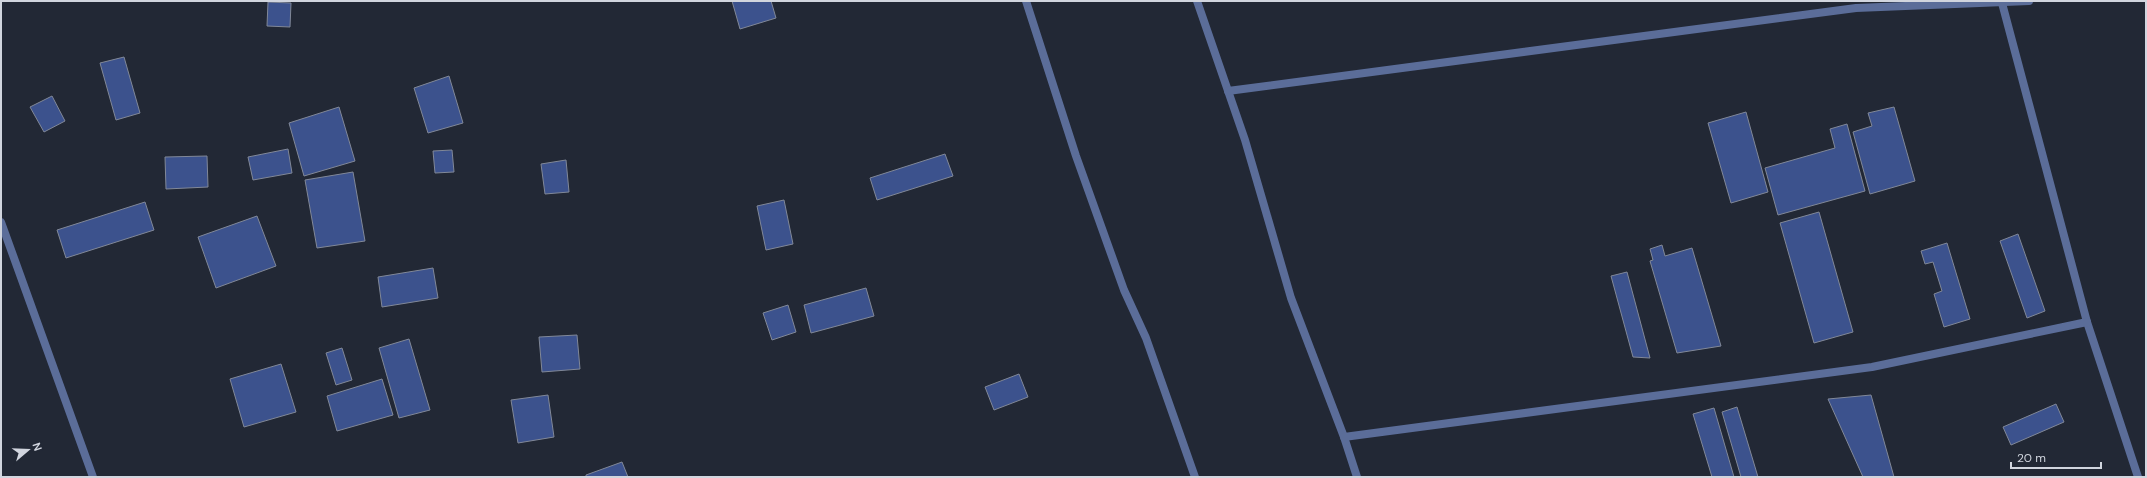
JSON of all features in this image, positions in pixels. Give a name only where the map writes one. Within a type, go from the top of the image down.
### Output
[{"type":"street","points":[[1026,1],[1076,156],[1124,290],[1146,338],[1195,477]]},
{"type":"street","points":[[1197,1],[1245,140],[1291,298],[1344,437],[1357,477]]},
{"type":"street","points":[[1228,91],[1855,4],[2002,3],[2029,1]]},
{"type":"street","points":[[2002,3],[2087,322],[2138,477]]},
{"type":"street","points":[[1,222],[93,477]]},
{"type":"street","points":[[1344,437],[1872,367],[2087,322]]},
{"type":"building","points":[[732,1],[771,1],[776,18],[740,29]]},
{"type":"building","points":[[268,2],[291,3],[290,27],[267,26]]},
{"type":"building","points":[[124,57],[140,113],[116,120],[100,63]]},
{"type":"building","points":[[449,76],[463,123],[428,133],[414,88]]},
{"type":"building","points":[[52,96],[65,121],[44,132],[30,107]]},
{"type":"building","points":[[339,107],[355,161],[304,176],[289,123]]},
{"type":"building","points":[[1894,107],[1915,181],[1870,194],[1853,132],[1872,126],[1868,113]]},
{"type":"building","points":[[1746,112],[1768,192],[1731,203],[1708,123]]},
{"type":"building","points":[[1847,124],[1865,191],[1778,215],[1765,168],[1835,148],[1830,129]]},
{"type":"building","points":[[288,149],[292,173],[253,180],[248,157]]},
{"type":"building","points":[[452,150],[454,172],[435,173],[433,151]]},
{"type":"building","points":[[945,154],[953,176],[877,200],[870,178]]},
{"type":"building","points":[[207,156],[208,187],[166,189],[165,157]]},
{"type":"building","points":[[566,160],[569,192],[545,194],[541,164]]},
{"type":"building","points":[[353,172],[365,241],[317,248],[305,180]]},
{"type":"building","points":[[784,200],[793,244],[766,250],[757,206]]},
{"type":"building","points":[[145,202],[154,230],[66,258],[57,230]]},
{"type":"building","points":[[1819,212],[1853,332],[1814,343],[1780,223]]},
{"type":"building","points":[[257,216],[276,266],[216,288],[198,237]]},
{"type":"building","points":[[2018,234],[2045,311],[2027,318],[2000,241]]},
{"type":"building","points":[[1947,243],[1970,319],[1944,327],[1934,294],[1942,291],[1933,262],[1925,264],[1921,251]]},
{"type":"building","points":[[1662,245],[1665,256],[1692,248],[1721,346],[1677,353],[1650,261],[1653,260],[1650,249]]},
{"type":"building","points":[[433,268],[438,298],[382,307],[378,277]]},
{"type":"building","points":[[1627,272],[1650,358],[1633,357],[1611,276]]},
{"type":"building","points":[[866,288],[874,316],[811,333],[804,305]]},
{"type":"building","points":[[788,305],[796,332],[772,340],[763,313]]},
{"type":"building","points":[[577,335],[580,369],[542,372],[539,337]]},
{"type":"building","points":[[409,339],[430,410],[399,418],[379,348]]},
{"type":"building","points":[[342,348],[352,380],[336,385],[326,353]]},
{"type":"building","points":[[281,364],[296,412],[244,427],[230,379]]},
{"type":"building","points":[[1019,374],[1028,397],[994,410],[985,387]]},
{"type":"building","points":[[382,379],[393,415],[337,431],[327,396]]},
{"type":"building","points":[[548,395],[554,437],[518,443],[511,400]]},
{"type":"building","points":[[1871,395],[1894,477],[1863,477],[1828,399]]},
{"type":"building","points":[[2056,404],[2064,422],[2011,445],[2003,427]]},
{"type":"building","points":[[1737,407],[1758,477],[1741,477],[1722,412]]},
{"type":"building","points":[[1714,408],[1734,477],[1712,477],[1693,414]]},
{"type":"building","points":[[622,462],[628,477],[586,477],[586,475]]}]
